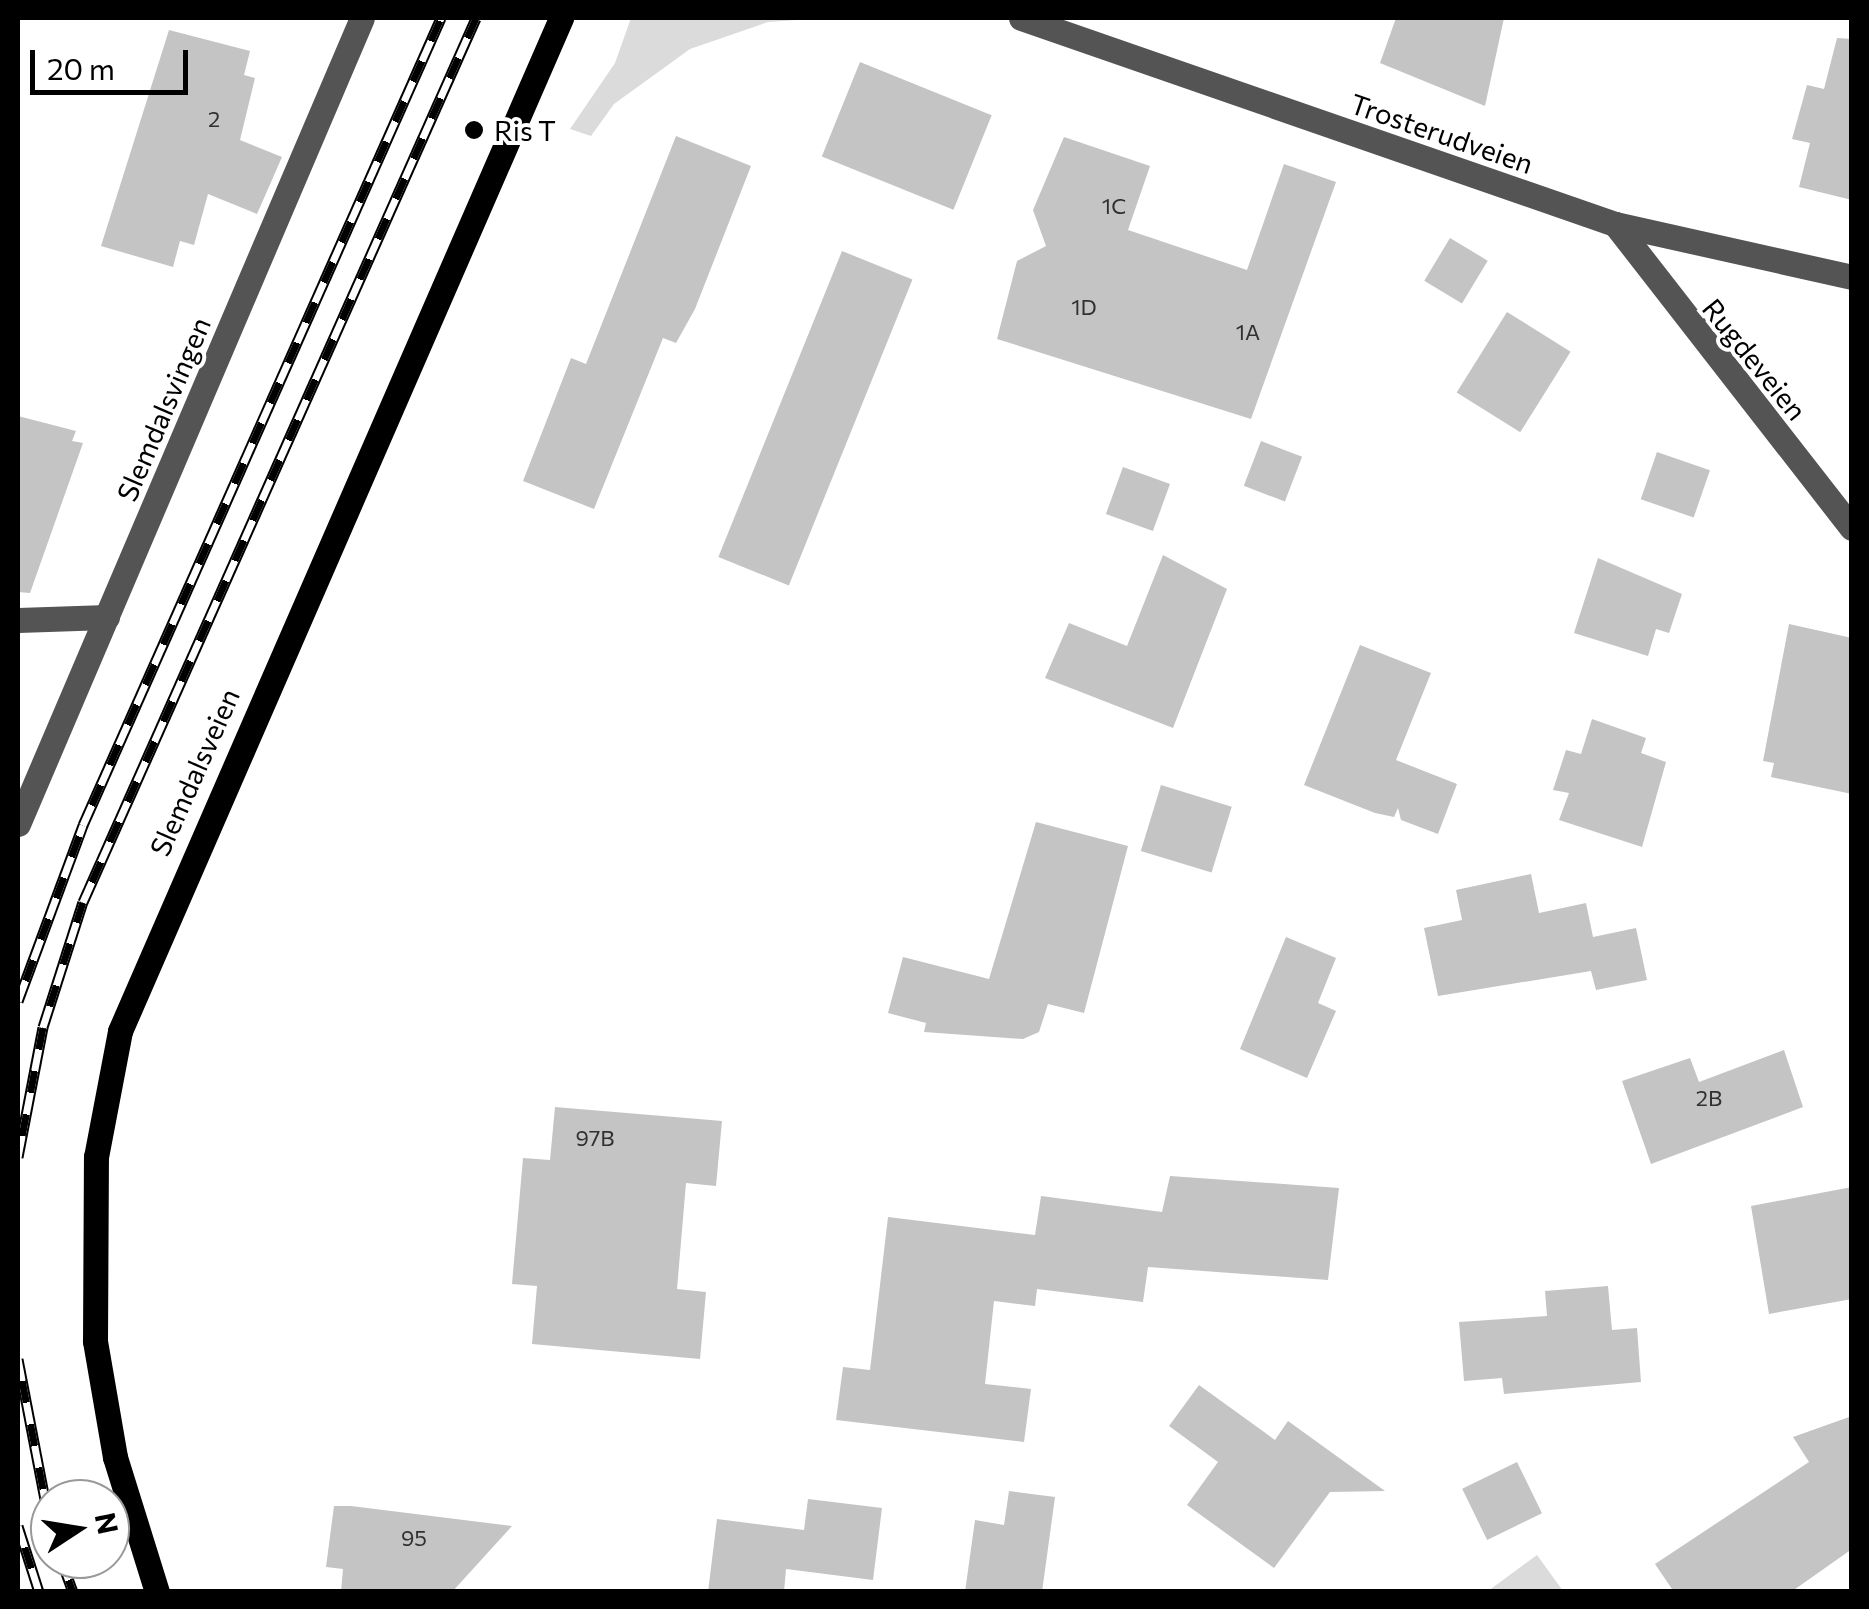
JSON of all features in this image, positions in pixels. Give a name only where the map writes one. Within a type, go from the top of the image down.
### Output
[{"type":"main road","name":"Slemdalsveien","points":[[157,1592],[114,1457],[94,1341],[96,1157],[116,1050],[169,904],[562,18]]},
{"type":"street","name":"Slemdalsvingen","points":[[18,824],[362,18]]},
{"type":"street","name":"Trosterudveien","points":[[1021,18],[1615,224],[1852,278]]},
{"type":"street","name":"Rugdeveien","points":[[1615,224],[1852,528]]},
{"type":"street","points":[[18,620],[107,616]]},
{"type":"shaded area","points":[[631,18],[825,18],[768,22],[690,49],[614,104],[591,136],[570,129],[615,63]]},
{"type":"shaded area","points":[[1537,1555],[1563,1591],[1488,1591]]},
{"type":"building","points":[[1396,18],[1504,18],[1485,106],[1380,63]]},
{"type":"building","points":[[169,30],[250,51],[244,75],[255,78],[240,140],[282,157],[257,214],[208,194],[194,245],[180,241],[173,267],[101,246]]},
{"type":"building","points":[[1837,38],[1852,39],[1852,200],[1799,187],[1810,143],[1792,139],[1807,85],[1824,89]]},
{"type":"building","points":[[860,62],[992,115],[953,210],[822,157]]},
{"type":"building","points":[[676,136],[751,166],[695,309],[676,343],[663,338],[594,509],[523,481],[571,358],[586,364]]},
{"type":"building","points":[[1064,137],[1150,166],[1128,230],[1247,270],[1284,164],[1336,182],[1251,419],[997,339],[1017,261],[1046,246],[1033,210]]},
{"type":"building","points":[[1450,238],[1488,261],[1462,304],[1424,281]]},
{"type":"building","points":[[842,251],[912,279],[789,585],[718,557]]},
{"type":"building","points":[[1507,312],[1571,352],[1520,432],[1457,393]]},
{"type":"building","points":[[18,416],[76,431],[72,441],[83,443],[30,593],[18,592]]},
{"type":"building","points":[[1261,441],[1302,457],[1285,502],[1244,486]]},
{"type":"building","points":[[1657,452],[1710,470],[1694,518],[1641,499]]},
{"type":"building","points":[[1123,467],[1170,484],[1153,531],[1106,514]]},
{"type":"building","points":[[1163,555],[1227,589],[1173,728],[1045,678],[1069,623],[1127,646]]},
{"type":"building","points":[[1598,558],[1682,594],[1669,633],[1656,629],[1648,656],[1574,633]]},
{"type":"building","points":[[1789,624],[1852,638],[1852,794],[1771,777],[1774,763],[1763,761]]},
{"type":"building","points":[[1360,645],[1431,673],[1396,760],[1457,784],[1438,834],[1401,820],[1398,808],[1394,817],[1375,813],[1304,785]]},
{"type":"building","points":[[1592,719],[1646,738],[1641,753],[1666,762],[1642,847],[1559,820],[1569,793],[1553,790],[1566,750],[1581,754]]},
{"type":"building","points":[[1161,785],[1232,807],[1212,873],[1141,851]]},
{"type":"building","points":[[1036,822],[1128,846],[1084,1013],[1048,1004],[1039,1032],[1023,1039],[924,1032],[926,1023],[888,1013],[903,957],[989,979]]},
{"type":"building","points":[[1531,874],[1539,913],[1586,903],[1593,937],[1636,928],[1647,980],[1596,990],[1591,971],[1438,996],[1424,928],[1462,920],[1456,890]]},
{"type":"building","points":[[1286,937],[1336,958],[1318,1003],[1336,1011],[1307,1078],[1240,1049]]},
{"type":"building","points":[[1784,1050],[1803,1107],[1651,1164],[1622,1081],[1690,1058],[1699,1082]]},
{"type":"building","points":[[555,1107],[722,1121],[716,1186],[686,1183],[677,1289],[706,1292],[700,1359],[532,1344],[537,1286],[512,1284],[523,1158],[550,1160]]},
{"type":"building","points":[[1170,1176],[1339,1188],[1328,1280],[1148,1267],[1143,1302],[1037,1289],[1035,1306],[994,1301],[985,1384],[1031,1389],[1024,1442],[836,1420],[843,1367],[870,1370],[888,1217],[1035,1235],[1041,1196],[1162,1212]]},
{"type":"building","points":[[1852,1187],[1852,1299],[1769,1314],[1751,1206]]},
{"type":"building","points":[[1608,1286],[1612,1330],[1637,1328],[1641,1382],[1504,1394],[1502,1378],[1464,1381],[1459,1322],[1547,1316],[1545,1291]]},
{"type":"building","points":[[1199,1385],[1275,1440],[1288,1421],[1385,1491],[1330,1492],[1274,1568],[1187,1505],[1218,1462],[1169,1426]]},
{"type":"building","points":[[1852,1416],[1852,1549],[1791,1592],[1674,1592],[1655,1564],[1809,1462],[1793,1437]]},
{"type":"building","points":[[1517,1462],[1542,1513],[1487,1540],[1462,1489]]},
{"type":"building","points":[[1009,1491],[1055,1497],[1042,1592],[965,1592],[975,1520],[1004,1525]]},
{"type":"building","points":[[808,1499],[882,1508],[873,1580],[786,1569],[784,1592],[708,1592],[717,1519],[804,1530]]},
{"type":"building","points":[[334,1506],[512,1526],[452,1592],[341,1592],[343,1569],[326,1567]]},
{"type":"railway","points":[[18,1001],[83,825],[441,18]]},
{"type":"railway","points":[[18,1157],[43,1027],[83,902],[476,18]]},
{"type":"railway","points":[[18,1359],[41,1479]]},
{"type":"railway","points":[[18,1526],[39,1592]]},
{"type":"railway","points":[[68,1579],[73,1592]]},
{"type":"place","name":"Ris T","points":[[474,130]]}]
